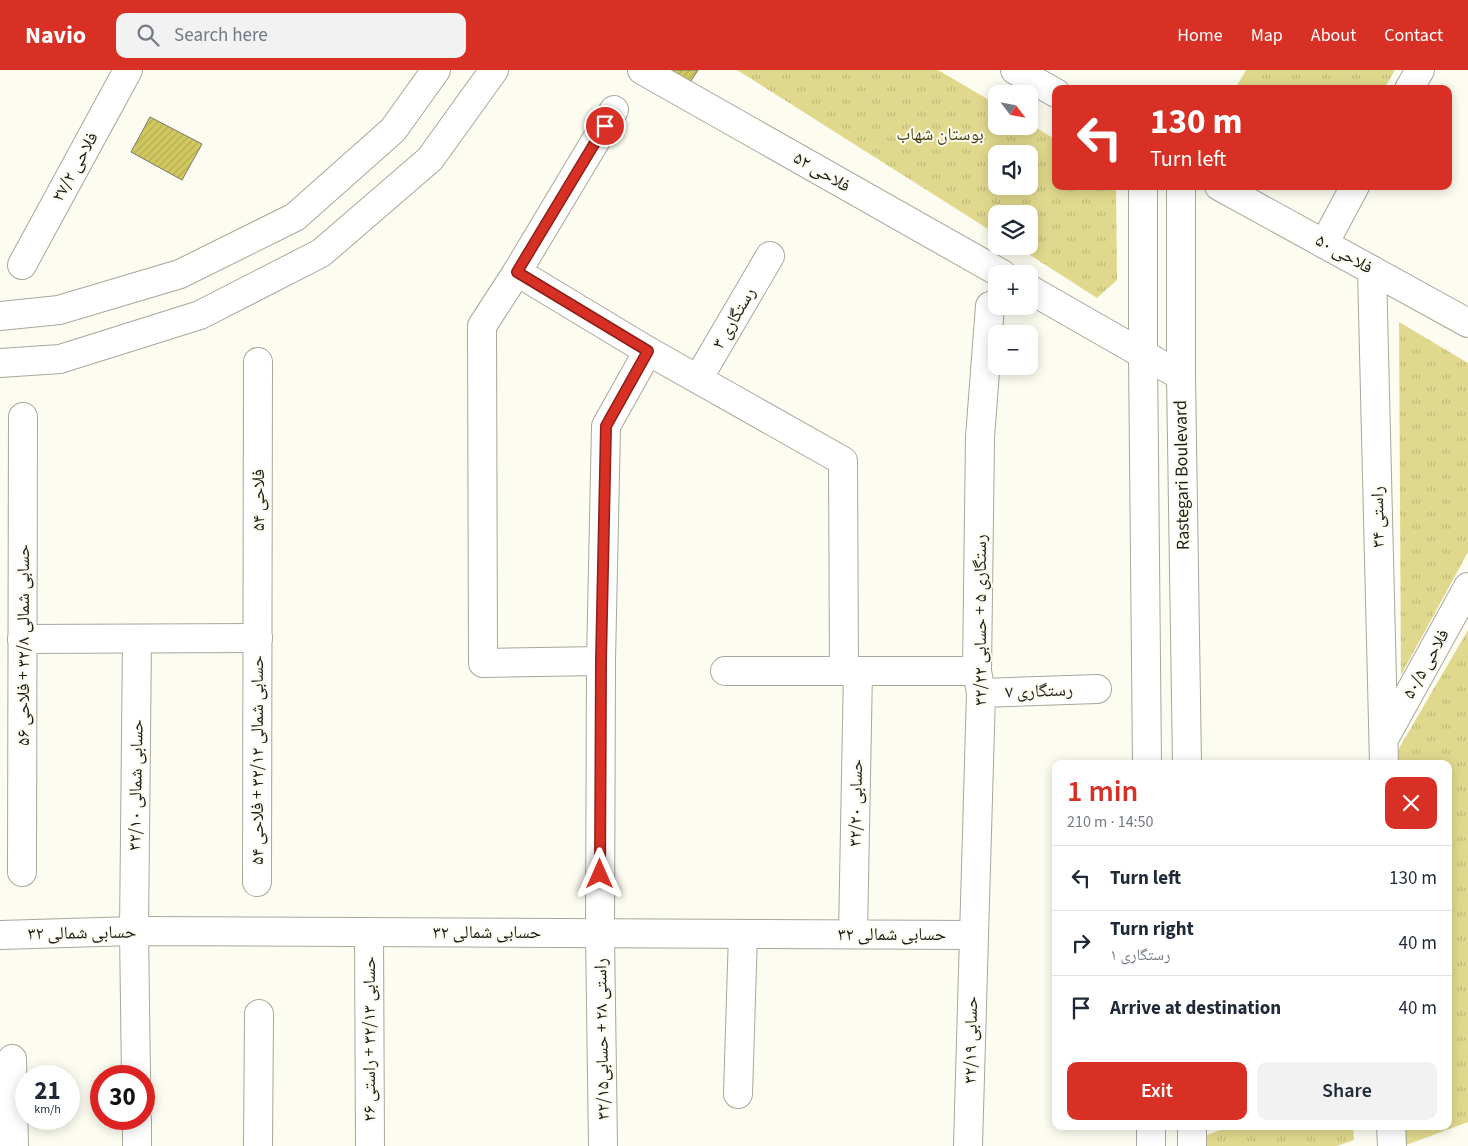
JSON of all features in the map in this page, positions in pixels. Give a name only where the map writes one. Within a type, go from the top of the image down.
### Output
[{"type":"street","points":[[0,316],[58,310],[180,274],[295,218],[393,130],[436,70]]},
{"type":"street","points":[[0,362],[60,359],[200,315],[320,252],[430,159],[494,70]]},
{"type":"street","name":"فلاحی ۵۲","points":[[642,70],[988,266]]},
{"type":"street","points":[[1015,70],[1050,83]]},
{"type":"street","points":[[1411,85],[1420,70]]},
{"type":"street","name":"فلاحی ۲۷/۲","points":[[22,265],[125,71]]},
{"type":"street","points":[[601,661],[483,663],[482,326],[517,272],[614,110]]},
{"type":"street","points":[[1143,190],[1147,760]]},
{"type":"street","name":"Rastegari Boulevard","points":[[1181,190],[1181,376],[1187,760]]},
{"type":"street","name":"فلاحی ۵۰","points":[[1226,190],[1468,323]]},
{"type":"street","points":[[1324,244],[1354,190]]},
{"type":"street","name":"رستگاری ۳","points":[[698,379],[770,256]]},
{"type":"street","name":"راستی ۳۴","points":[[1372,270],[1383,752]]},
{"type":"street","points":[[517,272],[698,379]]},
{"type":"street","points":[[1038,294],[1181,376]]},
{"type":"street","name":"رستگاری ۵ + حسابی ۳۲/۲۲","points":[[974,935],[979,682],[980,438],[989,315]]},
{"type":"street","name":"راستی ۲۸ + حسابی۳۲/۱۵","points":[[603,1146],[600,933],[601,661],[606,426],[648,351]]},
{"type":"street","name":"فلاحی ۵۴","points":[[258,362],[258,638]]},
{"type":"street","name":"حسابی ۳۲/۲۰","points":[[698,379],[843,461],[851,671],[853,934]]},
{"type":"street","name":"حسابی شمالی ۳۲/۸ + فلاحی ۵۶","points":[[22,872],[23,417]]},
{"type":"street","name":"فلاحی ۵۰/۵","points":[[1383,752],[1468,587]]},
{"type":"street","points":[[22,639],[258,638]]},
{"type":"street","name":"حسابی شمالی ۳۲/۱۲ + فلاحی ۵۴","points":[[257,882],[258,638]]},
{"type":"street","name":"حسابی شمالی ۳۲/۱۰","points":[[136,1065],[134,931],[138,639]]},
{"type":"street","name":"رستگاری ۷","points":[[725,671],[851,671],[979,682],[1097,689]]},
{"type":"street","name":"حسابی شمالی ۳۲","points":[[0,935],[134,931],[974,935]]},
{"type":"street","name":"حسابی ۳۲/۱۳ + راستی ۲۶","points":[[369,932],[370,1146]]},
{"type":"street","points":[[738,1094],[743,934]]},
{"type":"street","name":"حسابی ۳۲/۱۹","points":[[968,1146],[974,935]]},
{"type":"street","points":[[258,1146],[259,1014]]},
{"type":"street","points":[[12,1059],[14,1146]]},
{"type":"street","points":[[137,1130],[137,1146]]},
{"type":"street","points":[[1151,1130],[1151,1146]]},
{"type":"street","points":[[1192,1130],[1192,1146]]},
{"type":"street","points":[[1392,1130],[1392,1146]]},
{"type":"green space","name":"بوستان شهاب","points":[[737,70],[938,70],[988,99],[988,135],[1038,135],[1038,129],[1052,137],[1052,190],[1116,190],[1117,280],[1097,298],[1030,255],[1038,255],[1038,205],[988,205],[988,229]]},
{"type":"green space","points":[[1246,70],[1395,70],[1386,85],[1237,85]]},
{"type":"green space","points":[[1399,322],[1468,363],[1468,552],[1401,675]]},
{"type":"green space","points":[[1468,630],[1468,1122],[1452,1128],[1452,760],[1399,760],[1398,750]]},
{"type":"green space","points":[[1220,1130],[1353,1130],[1354,1140],[1337,1146],[1193,1146],[1194,1140]]},
{"type":"green space","points":[[1405,1130],[1446,1130],[1406,1145]]},
{"type":"building","points":[[667,70],[698,70],[689,84]]},
{"type":"building","points":[[150,117],[202,144],[182,180],[131,152]]},
{"type":"route","points":[[600,874],[601,661],[606,426],[648,351],[517,272],[605,126]]}]
